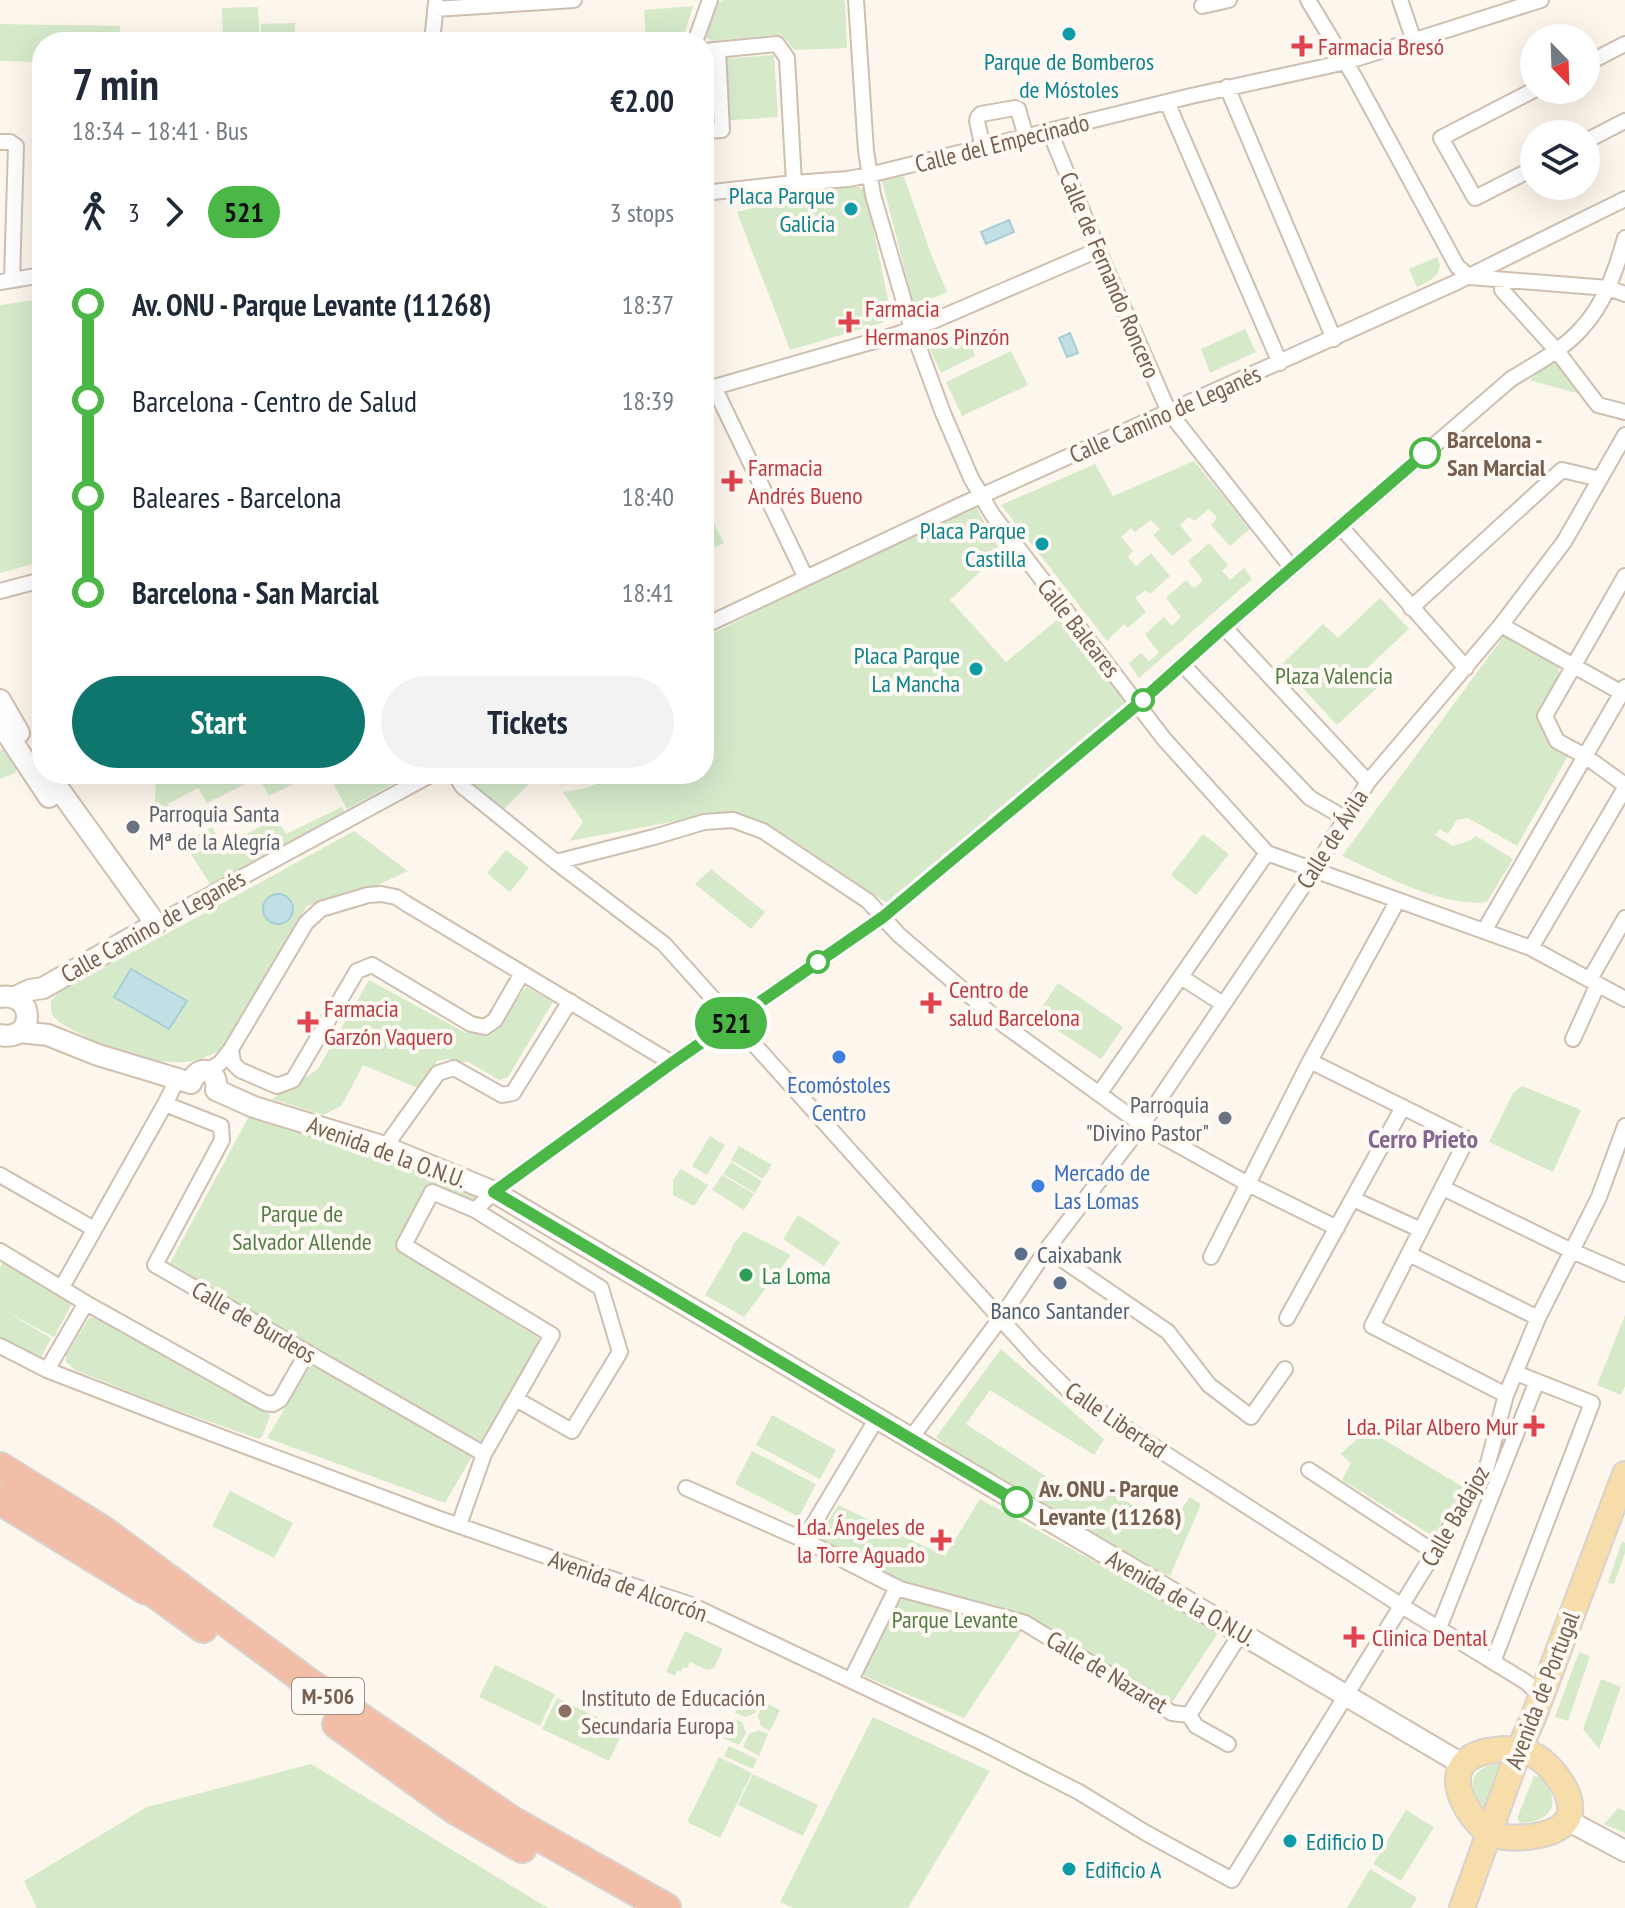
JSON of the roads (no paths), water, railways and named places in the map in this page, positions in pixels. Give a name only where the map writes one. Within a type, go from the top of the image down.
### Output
[{"type":"highway","points":[[0,1458],[66,1497],[102,1530]]},
{"type":"highway","name":"M-506","points":[[0,1467],[102,1530],[309,1683],[512,1821],[666,1908]]},
{"type":"highway","name":"M-506","points":[[0,1486],[100,1552],[456,1810],[627,1908]]},
{"type":"highway","points":[[0,1500],[171,1605]]},
{"type":"main road","name":"Avenida de Portugal","points":[[1475,1908],[1496,1835],[1526,1752],[1540,1695],[1625,1474]]},
{"type":"main road","name":"Avenida de Portugal","points":[[1526,1752],[1545,1723],[1625,1513]]},
{"type":"main road","points":[[1489,1750],[1526,1752],[1547,1765],[1566,1789],[1570,1814],[1552,1831],[1535,1836],[1496,1835],[1465,1806],[1459,1779],[1462,1764],[1489,1750]]},
{"type":"main road","name":"Avenida de Portugal","points":[[1462,1908],[1496,1835]]},
{"type":"street","points":[[433,3],[574,0]]},
{"type":"street","points":[[699,32],[710,0]]},
{"type":"street","name":"Calle Baleares","points":[[856,0],[869,175],[912,329],[943,413],[980,496],[992,514],[1164,739],[1267,853],[1531,948],[1625,999]]},
{"type":"street","points":[[1202,6],[1229,0]]},
{"type":"street","points":[[1308,0],[1346,62],[1457,266],[1469,277],[1608,288],[1625,294]]},
{"type":"street","points":[[1400,0],[1414,41]]},
{"type":"street","points":[[1490,0],[1495,15]]},
{"type":"street","name":"Calle del Empecinado","points":[[714,192],[869,175],[1227,87],[1346,62],[1541,0]]},
{"type":"street","points":[[426,32],[433,3]]},
{"type":"street","points":[[432,32],[433,3]]},
{"type":"street","points":[[714,51],[777,44],[787,58],[794,183]]},
{"type":"street","points":[[1600,57],[1625,44]]},
{"type":"street","points":[[714,73],[722,130],[714,130]]},
{"type":"street","points":[[1227,87],[1334,339]]},
{"type":"street","points":[[1520,97],[1441,138],[1475,198],[1520,175]]},
{"type":"street","points":[[1167,102],[1280,363]]},
{"type":"street","points":[[983,148],[977,121],[981,114],[1018,109],[1026,137]]},
{"type":"street","points":[[1600,134],[1625,121]]},
{"type":"street","name":"Calle de Fernando Roncero","points":[[1050,132],[1169,412],[1292,568]]},
{"type":"street","points":[[0,142],[10,142],[16,146],[6,281],[32,277]]},
{"type":"street","name":"Calle Camino de Leganés","points":[[714,621],[980,496],[1469,277],[1625,199]]},
{"type":"street","points":[[475,1210],[494,1192],[672,1063],[883,917],[1138,704],[1511,379],[1557,351],[1583,328],[1608,288],[1625,238]]},
{"type":"street","points":[[714,387],[912,329],[1098,250]]},
{"type":"street","points":[[1503,280],[1502,290],[1557,351],[1598,405],[1625,412]]},
{"type":"street","points":[[714,398],[806,578]]},
{"type":"street","name":"Calle de Ávila","points":[[911,1438],[1000,1319],[1047,1249],[1142,1125],[1314,870],[1368,782],[1466,668],[1564,542],[1625,435]]},
{"type":"street","points":[[1411,608],[1562,470],[1600,479]]},
{"type":"street","points":[[1340,526],[1466,668]]},
{"type":"street","points":[[1531,948],[1625,786],[1585,756],[1557,741],[1545,716],[1625,576]]},
{"type":"street","points":[[0,591],[32,583]]},
{"type":"street","points":[[1484,931],[1624,690],[1572,666],[1501,625]]},
{"type":"street","points":[[1224,627],[1368,782]]},
{"type":"street","points":[[1182,664],[1310,798],[1345,818]]},
{"type":"street","points":[[0,700],[32,751]]},
{"type":"street","points":[[0,723],[32,772]]},
{"type":"street","points":[[41,784],[151,927]]},
{"type":"street","points":[[55,784],[151,927]]},
{"type":"street","name":"Calle Camino de Leganés","points":[[11,1010],[30,990],[43,988],[414,784]]},
{"type":"street","name":"Calle Libertad","points":[[461,784],[664,944],[1000,1319],[1071,1393],[1526,1682],[1540,1695]]},
{"type":"street","points":[[556,862],[704,822],[733,820],[763,831],[868,901],[899,935],[1004,1025],[1142,1125],[1248,1184],[1337,1228]]},
{"type":"street","points":[[1099,1094],[1267,853]]},
{"type":"street","points":[[62,1287],[165,1104],[202,1081],[220,1063],[306,923],[321,909],[368,895],[396,897],[672,1063]]},
{"type":"street","points":[[1211,1257],[1310,1061],[1398,900]]},
{"type":"street","points":[[1573,1039],[1594,982],[1625,918]]},
{"type":"street","points":[[231,1049],[233,1063],[240,1070],[277,1086],[293,1080],[357,971],[372,965],[471,1024],[485,1027],[495,1020],[522,973]]},
{"type":"street","points":[[1181,977],[1223,1004]]},
{"type":"street","points":[[385,1147],[438,1073],[454,1068],[502,1095],[513,1093],[570,1001]]},
{"type":"street","name":"Avenida de la O.N.U.","points":[[11,1010],[34,1035],[48,1035],[98,1055],[202,1081],[254,1107],[385,1147],[494,1192],[1462,1764]]},
{"type":"street","points":[[1310,1061],[1467,1139],[1372,1326],[1506,1395]]},
{"type":"street","points":[[202,1081],[240,1070]]},
{"type":"street","name":"Calle de Burdeos","points":[[165,1104],[221,1126],[223,1132],[222,1140],[155,1265],[484,1454]]},
{"type":"street","points":[[1287,1318],[1403,1107]]},
{"type":"street","name":"Calle Badajoz","points":[[1232,1880],[1487,1467],[1506,1395],[1538,1318],[1599,1197],[1625,1126]]},
{"type":"street","points":[[0,1175],[94,1229]]},
{"type":"street","points":[[1443,1188],[1625,1274]]},
{"type":"street","points":[[459,1525],[484,1454],[552,1335],[404,1245],[432,1192],[475,1210],[601,1288],[620,1352],[572,1431],[516,1399]]},
{"type":"street","points":[[1353,1199],[1421,1230]]},
{"type":"street","points":[[1047,1249],[1168,1332],[1209,1385],[1251,1417],[1285,1369]]},
{"type":"street","points":[[0,1251],[265,1403],[273,1404],[280,1400],[307,1353]]},
{"type":"street","points":[[1409,1254],[1538,1318]]},
{"type":"street","points":[[47,1370],[86,1303]]},
{"type":"street","name":"Avenida de Alcorcón","points":[[0,1346],[47,1370],[459,1525],[689,1604],[983,1743],[1079,1792],[1232,1880]]},
{"type":"street","points":[[1493,1662],[1592,1403],[1516,1373]]},
{"type":"street","name":"Calle Badajoz","points":[[1439,1628],[1537,1381]]},
{"type":"street","points":[[804,1540],[877,1418]]},
{"type":"street","points":[[1309,1470],[1434,1552]]},
{"type":"street","name":"Calle de Nazaret","points":[[686,1488],[804,1540],[897,1587],[1025,1623],[1172,1713],[1189,1715]]},
{"type":"street","points":[[851,1680],[897,1587]]},
{"type":"street","name":"Calle de Nazaret","points":[[1189,1715],[1241,1633]]},
{"type":"street","name":"Calle de Nazaret","points":[[1189,1715],[1196,1726],[1228,1744]]},
{"type":"street","points":[[1567,1820],[1625,1851]]},
{"type":"water","points":[[1009,220],[1014,232],[986,244],[981,232]]},
{"type":"water","points":[[1070,333],[1078,353],[1067,357],[1059,338]]},
{"type":"water","points":[[278,894],[288,899],[293,909],[288,919],[278,924],[268,919],[263,909],[268,899]]},
{"type":"water","points":[[131,969],[187,1001],[169,1029],[114,997]]},
{"type":"place","name":"Parque de Bomberos de Móstoles","points":[[1069,34]]},
{"type":"place","name":"Farmacia Bresó","points":[[1302,46]]},
{"type":"place","name":"Placa Parque Galicia","points":[[851,209]]},
{"type":"place","name":"Farmacia Hermanos Pinzón","points":[[849,322]]},
{"type":"place","name":"Barcelona - San Marcial","points":[[1425,453]]},
{"type":"place","name":"Farmacia Andrés Bueno","points":[[732,481]]},
{"type":"place","name":"Placa Parque Castilla","points":[[1042,544]]},
{"type":"place","name":"Placa Parque La Mancha","points":[[976,669]]},
{"type":"place","name":"Parroquia Santa Mª de la Alegría","points":[[133,827]]},
{"type":"place","name":"Centro de salud Barcelona","points":[[931,1003]]},
{"type":"place","name":"Farmacia Garzón Vaquero","points":[[308,1022]]},
{"type":"place","name":"Ecomóstoles Centro","points":[[839,1057]]},
{"type":"place","name":"Parroquia \"Divino Pastor\"","points":[[1225,1118]]},
{"type":"place","name":"Mercado de Las Lomas","points":[[1038,1186]]},
{"type":"place","name":"Caixabank","points":[[1021,1254]]},
{"type":"place","name":"La Loma","points":[[746,1275]]},
{"type":"place","name":"Banco Santander","points":[[1060,1283]]},
{"type":"place","name":"Lda. Pilar Albero Mur","points":[[1534,1426]]},
{"type":"place","name":"Av. ONU - Parque Levante (11268)","points":[[1017,1502]]},
{"type":"place","name":"Lda. Ángeles de la Torre Aguado","points":[[941,1540]]},
{"type":"place","name":"Clinica Dental","points":[[1354,1637]]},
{"type":"place","name":"Instituto de Educación Secundaria Europa","points":[[565,1711]]},
{"type":"place","name":"Edificio D","points":[[1290,1841]]},
{"type":"place","name":"Edificio A","points":[[1069,1869]]},
{"type":"district","name":"Cerro Prieto","points":[[1423,1138]]},
{"type":"park label","name":"Plaza Valencia","points":[[1334,675]]},
{"type":"park label","name":"Parque de Salvador Allende","points":[[302,1227]]},
{"type":"park label","name":"Parque Levante","points":[[955,1619]]}]
